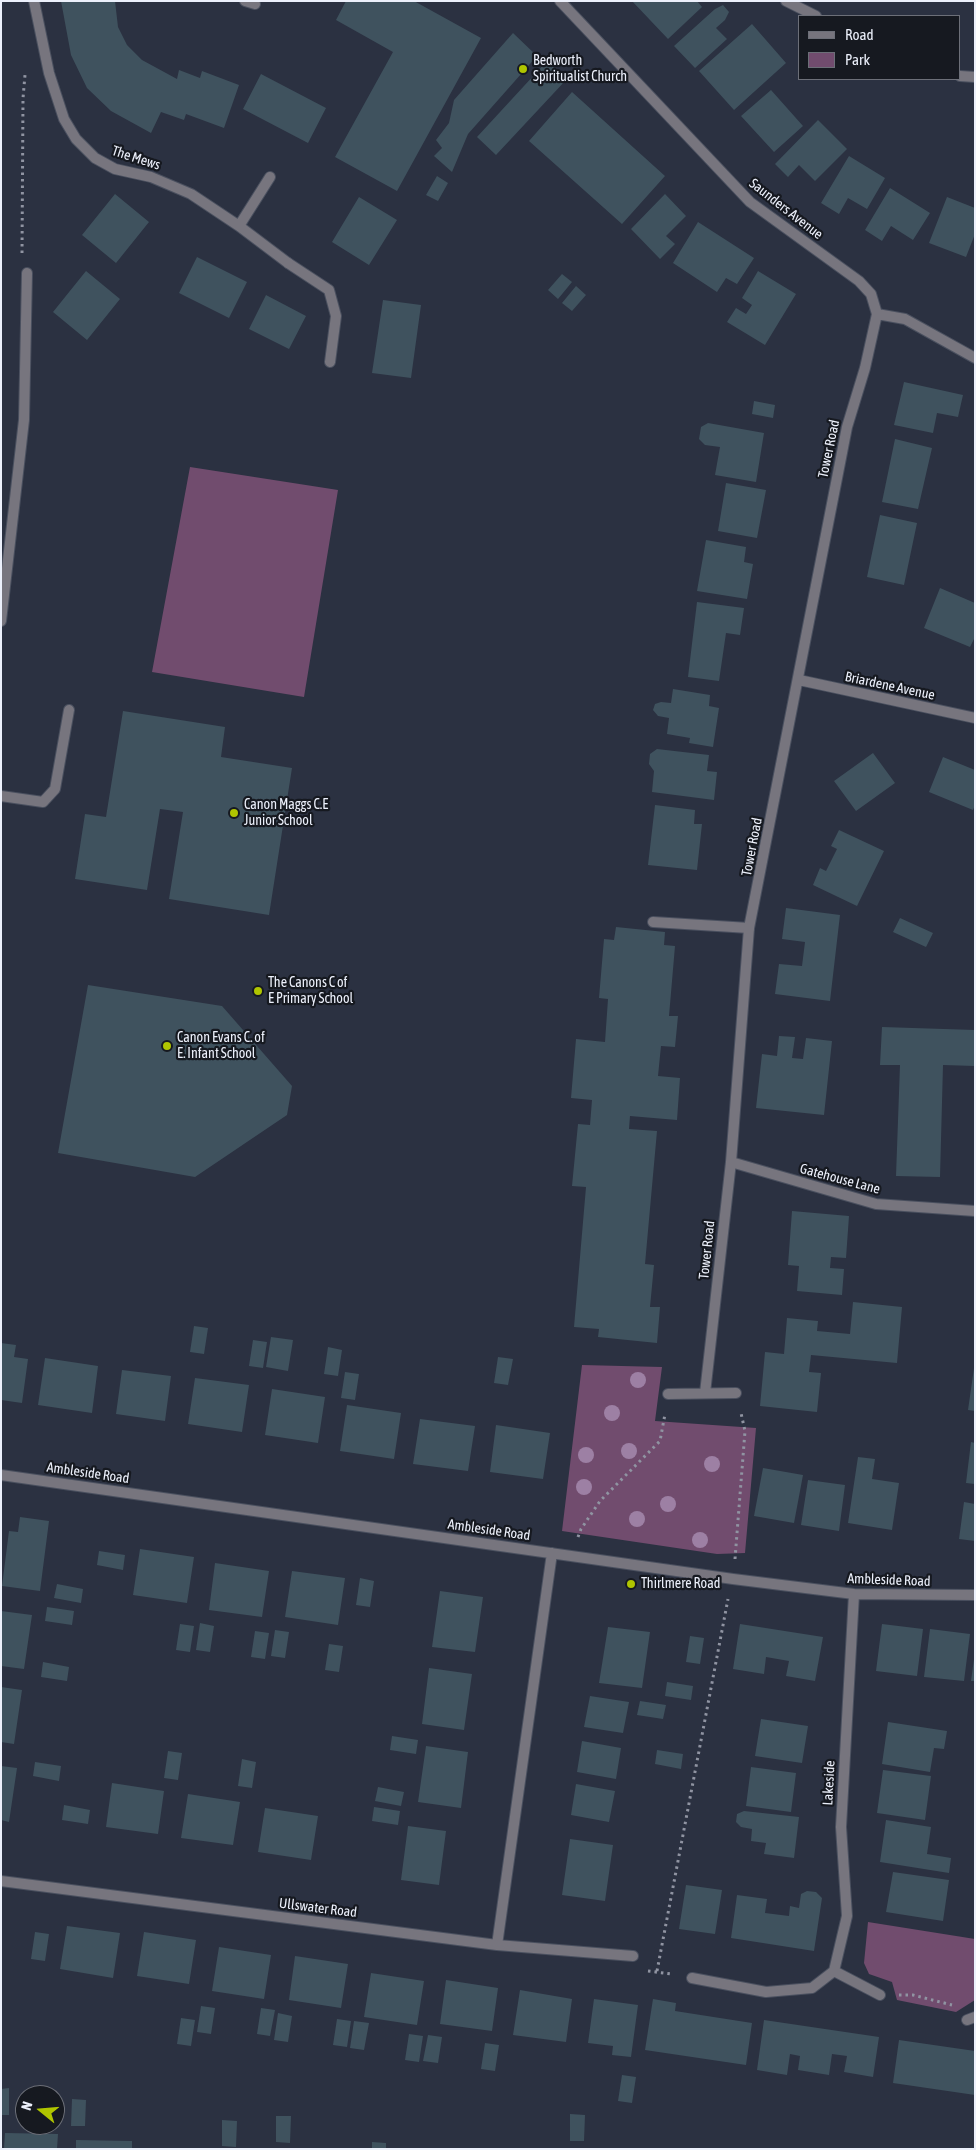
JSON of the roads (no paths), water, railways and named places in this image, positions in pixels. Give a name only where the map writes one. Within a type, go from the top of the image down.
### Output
[{"type":"street","name":"The Mews","points":[[34,1],[49,72],[64,119],[76,139],[96,158],[115,169],[151,177],[171,184],[190,194],[239,226],[288,263],[329,290],[336,316],[330,362]]},
{"type":"street","name":"Saunders Avenue","points":[[560,1],[750,202],[859,281],[871,294],[877,314]]},
{"type":"street","points":[[786,1],[814,15]]},
{"type":"street","points":[[961,76],[975,77]]},
{"type":"street","points":[[239,226],[270,177]]},
{"type":"street","points":[[1,621],[24,420],[27,273]]},
{"type":"street","points":[[877,314],[905,318],[975,358]]},
{"type":"street","name":"Tower Road","points":[[705,1393],[731,1162],[749,928],[847,427],[865,368],[877,314]]},
{"type":"street","name":"Briardene Avenue","points":[[799,680],[975,718]]},
{"type":"street","points":[[1,796],[43,802],[55,789],[69,710]]},
{"type":"street","points":[[653,922],[749,928]]},
{"type":"street","name":"Gatehouse Lane","points":[[731,1162],[876,1204],[975,1211]]},
{"type":"street","points":[[668,1394],[736,1394]]},
{"type":"street","name":"Ambleside Road","points":[[1,1475],[733,1579],[854,1594],[975,1595]]},
{"type":"street","points":[[497,1945],[552,1553]]},
{"type":"street","name":"Lakeside","points":[[834,1971],[847,1916],[841,1827],[854,1594]]},
{"type":"street","name":"Ullswater Road","points":[[1,1880],[497,1945],[632,1956]]},
{"type":"street","points":[[692,1978],[766,1992],[812,1988],[834,1971],[880,1995]]},
{"type":"place","name":"Bedworth Spiritualist Church","points":[[523,69]]},
{"type":"place","name":"Canon Maggs C.E Junior School","points":[[234,813]]},
{"type":"place","name":"The Canons C of E Primary School","points":[[258,991]]},
{"type":"place","name":"Canon Evans C. of E. Infant School","points":[[167,1046]]},
{"type":"place","name":"Thirlmere Road","points":[[631,1584]]}]
